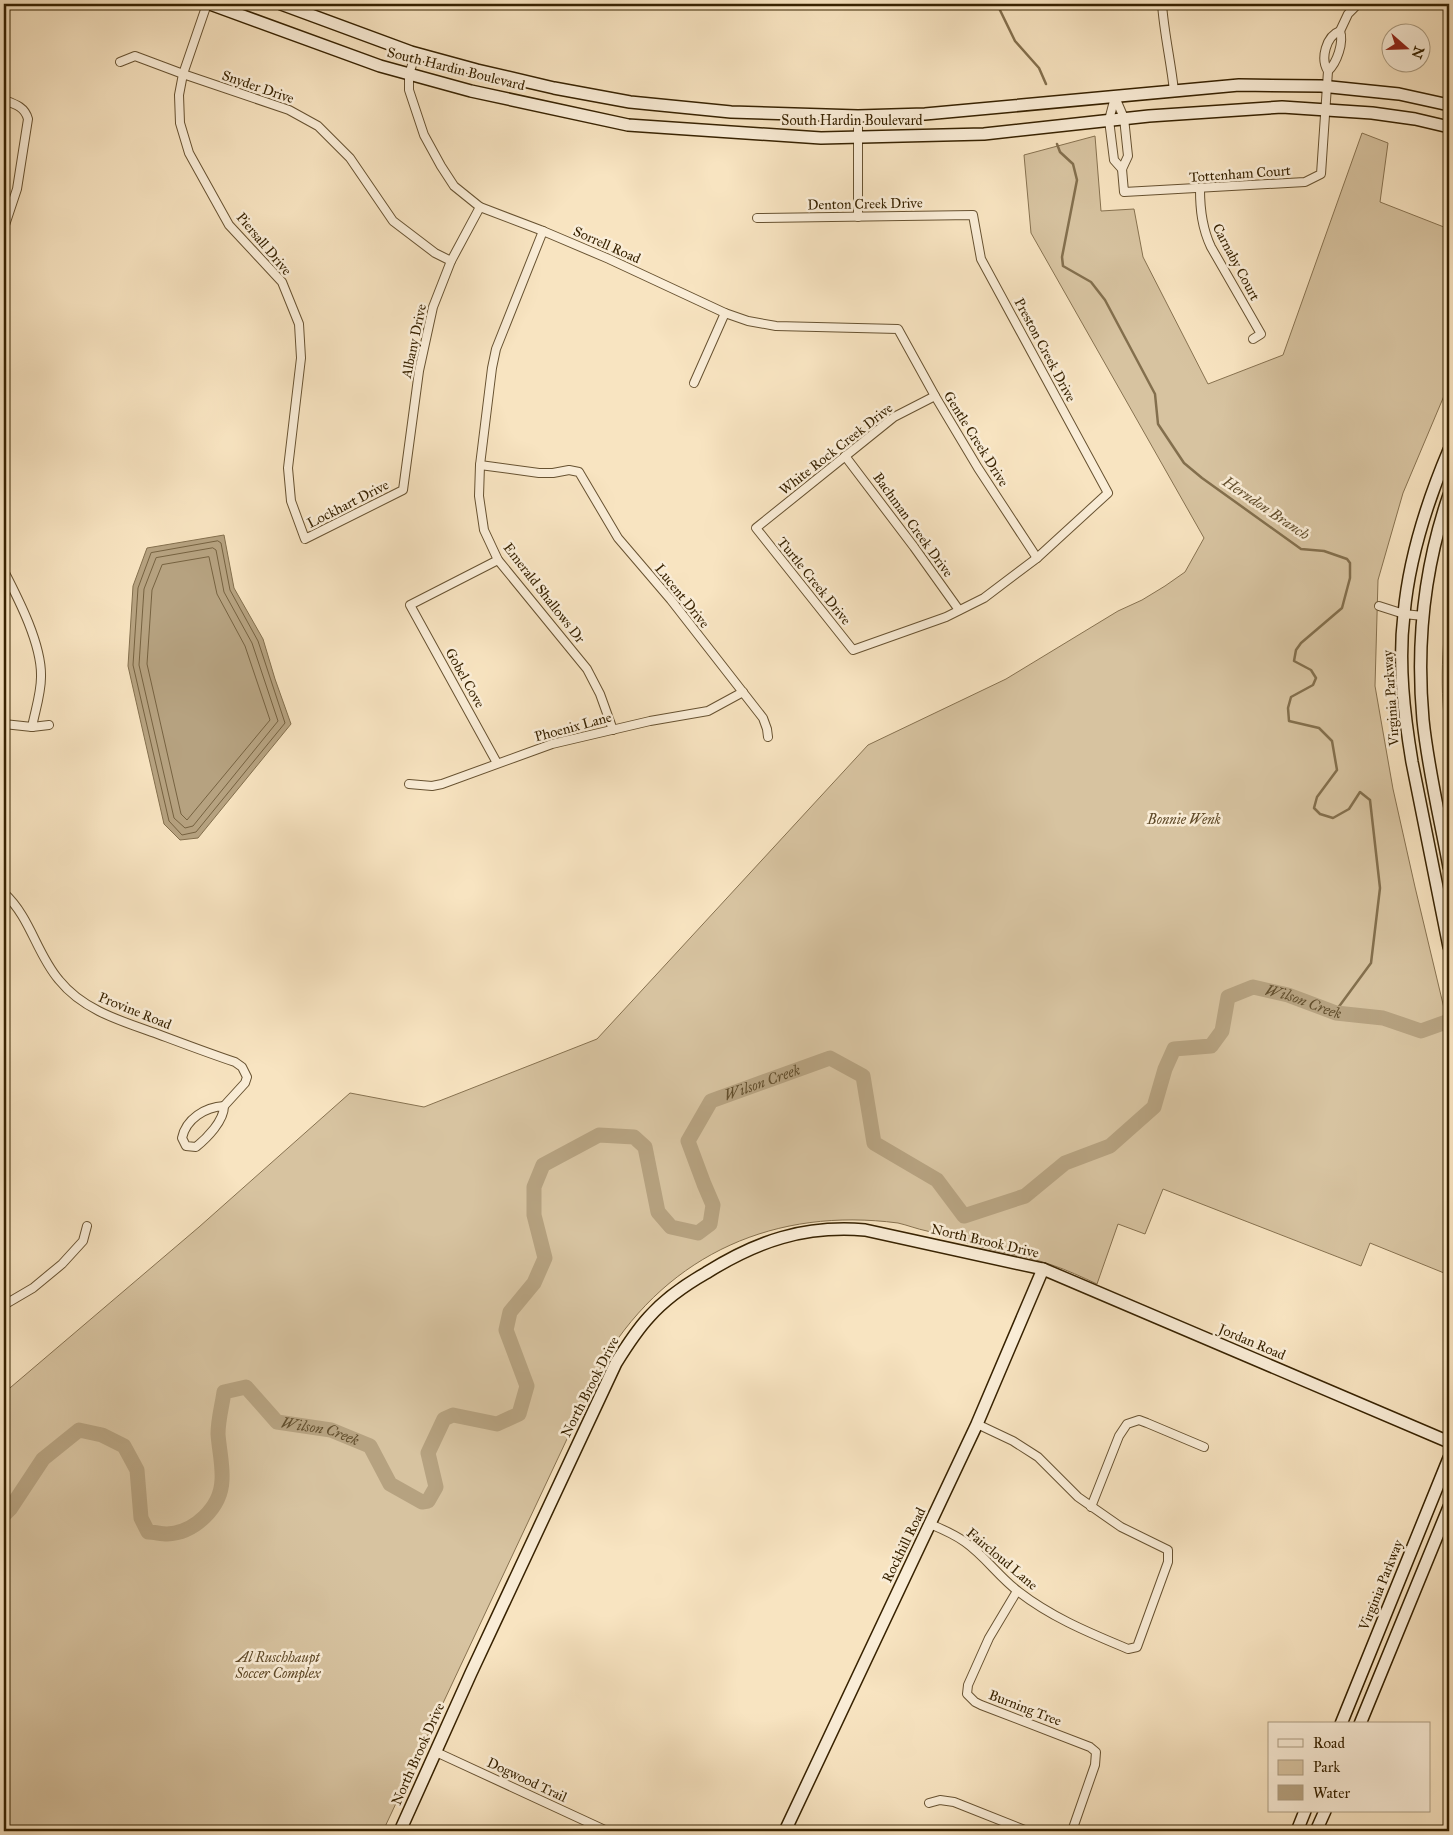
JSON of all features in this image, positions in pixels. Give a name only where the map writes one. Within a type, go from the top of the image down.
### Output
[{"type":"main road","name":"South Hardin Boulevard","points":[[209,4],[380,66],[471,91],[628,125],[821,138],[984,134],[1124,118],[1282,107],[1381,114],[1449,127]]},
{"type":"main road","name":"South Hardin Boulevard","points":[[281,4],[416,53],[477,70],[554,88],[630,102],[731,112],[858,116],[925,114],[1239,85],[1327,86],[1399,94],[1449,105]]},
{"type":"main road","name":"Virginia Parkway","points":[[1449,450],[1429,502],[1419,538],[1404,614],[1402,674],[1407,734],[1449,945]]},
{"type":"main road","points":[[1449,494],[1434,545],[1425,593],[1420,660],[1423,721],[1449,867]]},
{"type":"main road","name":"North Brook Drive","points":[[400,1831],[616,1363],[643,1324],[670,1297],[732,1256],[758,1244],[816,1230],[842,1228],[865,1230],[1042,1269]]},
{"type":"main road","name":"Rockhill Road","points":[[785,1831],[977,1424],[1034,1292],[1042,1269]]},
{"type":"main road","name":"Jordan Road","points":[[1042,1269],[1449,1442]]},
{"type":"main road","name":"Virginia Parkway","points":[[1342,1722],[1449,1458]]},
{"type":"main road","points":[[1361,1722],[1449,1507]]},
{"type":"main road","points":[[1297,1831],[1305,1812]]},
{"type":"main road","points":[[1316,1831],[1325,1812]]},
{"type":"street","name":"Piersall Drive","points":[[209,4],[183,74],[179,95],[180,123],[189,153],[229,224],[282,282],[299,324],[301,358],[288,468],[291,501],[305,539]]},
{"type":"street","points":[[1162,4],[1174,91]]},
{"type":"street","points":[[1328,71],[1334,66],[1342,37],[1340,31],[1348,14],[1358,4]]},
{"type":"street","points":[[1326,110],[1328,71],[1324,65],[1324,55],[1334,33],[1340,31]]},
{"type":"street","name":"Sorrell Road","points":[[416,53],[409,74],[409,90],[421,126],[441,166],[454,186],[480,207],[609,259],[725,313],[748,321],[776,326],[898,329]]},
{"type":"street","name":"Snyder Drive","points":[[120,62],[135,56],[289,110],[318,126],[350,158],[392,222],[435,253],[451,261]]},
{"type":"street","points":[[1115,97],[1124,118],[1128,156],[1122,169],[1114,160],[1110,120],[1115,97]]},
{"type":"street","points":[[4,100],[17,105],[27,113],[28,119],[18,190],[6,214],[4,228]]},
{"type":"street","name":"Tottenham Court","points":[[1122,169],[1124,192],[1305,182],[1321,174],[1326,110]]},
{"type":"street","points":[[858,116],[858,217]]},
{"type":"street","name":"Carnaby Court","points":[[1200,189],[1201,216],[1204,232],[1261,334],[1253,339]]},
{"type":"street","name":"Albany Drive","points":[[403,490],[419,371],[433,307],[451,261],[480,207]]},
{"type":"street","name":"Denton Creek Drive","points":[[757,218],[973,215]]},
{"type":"street","name":"Preston Creek Drive","points":[[973,215],[981,258],[1108,493],[1037,558]]},
{"type":"street","name":"Emerald Shallows Dr","points":[[543,231],[496,349],[480,465],[479,496],[482,520],[488,540],[498,560],[587,669],[600,694],[613,730]]},
{"type":"street","points":[[694,383],[725,313]]},
{"type":"street","name":"Gentle Creek Drive","points":[[898,329],[978,468],[1037,558]]},
{"type":"street","name":"White Rock Creek Drive","points":[[756,528],[894,417],[935,396]]},
{"type":"street","name":"Bachman Creek Drive","points":[[846,456],[914,546],[959,610]]},
{"type":"street","name":"Lucent Drive","points":[[480,465],[539,473],[576,471],[582,477],[618,538],[671,600],[763,718],[768,729],[768,737]]},
{"type":"street","name":"Lockhart Drive","points":[[305,539],[403,490]]},
{"type":"street","name":"Turtle Creek Drive","points":[[756,528],[853,650],[946,617],[959,610]]},
{"type":"street","points":[[959,610],[984,598],[1037,558]]},
{"type":"street","name":"Gobel Cove","points":[[497,763],[410,605],[498,560]]},
{"type":"street","points":[[4,572],[30,628],[41,666],[41,680],[32,727]]},
{"type":"street","points":[[1379,606],[1404,614],[1422,616]]},
{"type":"street","name":"Phoenix Lane","points":[[409,784],[432,786],[442,784],[552,744],[650,721],[708,711],[743,692]]},
{"type":"street","points":[[4,724],[32,727],[49,725]]},
{"type":"street","name":"Provine Road","points":[[4,894],[11,900],[27,922],[41,952],[59,980],[82,1002],[113,1018],[235,1062],[242,1067],[246,1072],[244,1083],[224,1106]]},
{"type":"street","points":[[224,1106],[222,1116],[201,1143],[196,1147],[186,1146],[182,1138],[183,1132],[194,1118],[208,1110],[224,1106]]},
{"type":"street","points":[[4,1305],[33,1288],[62,1264],[83,1241],[87,1226]]},
{"type":"street","points":[[977,1424],[999,1434],[1038,1457],[1091,1507],[1119,1436],[1127,1424],[1139,1420],[1204,1447]]},
{"type":"street","name":"Faircloud Lane","points":[[930,1524],[966,1542],[1018,1591],[1043,1609],[1072,1625],[1128,1649],[1137,1647],[1168,1562],[1168,1550],[1126,1530],[1091,1507]]},
{"type":"street","name":"Burning Tree","points":[[1018,1591],[989,1638],[968,1686],[967,1694],[981,1705],[1090,1747],[1096,1752],[1095,1765],[1072,1831]]},
{"type":"street","name":"Dogwood Trail","points":[[436,1752],[607,1831]]},
{"type":"street","points":[[928,1803],[940,1800],[954,1802],[1027,1831]]},
{"type":"green space","points":[[1362,133],[1388,143],[1380,202],[1449,229],[1449,384],[1403,493],[1378,580],[1375,686],[1393,789],[1449,1029],[1449,1275],[1370,1243],[1361,1266],[1163,1189],[1145,1234],[1118,1224],[1097,1284],[1043,1262],[898,1223],[853,1220],[810,1223],[769,1231],[730,1245],[694,1265],[661,1290],[631,1321],[605,1358],[383,1831],[4,1831],[4,1393],[199,1227],[350,1093],[424,1107],[597,1039],[868,745],[1006,679],[1118,611],[1142,600],[1185,572],[1204,538],[1031,233],[1024,155],[1095,136],[1101,211],[1134,209],[1143,257],[1208,384],[1283,355]]},
{"type":"green space","points":[[1449,597],[1449,752],[1442,694],[1442,674],[1444,635]]},
{"type":"water","points":[[224,535],[234,588],[263,639],[291,724],[198,838],[180,840],[164,824],[128,666],[133,586],[147,548]]},
{"type":"waterway","name":"Herndon Branch","points":[[997,4],[1015,41],[1039,68],[1046,84]]},
{"type":"waterway","name":"Herndon Branch","points":[[1057,144],[1060,152],[1073,164],[1077,180],[1062,257],[1063,266],[1091,282],[1105,300],[1155,394],[1158,424],[1184,463],[1301,549],[1324,551],[1347,559],[1350,563],[1350,578],[1342,608],[1301,643],[1296,650],[1294,661],[1311,670],[1316,678],[1313,685],[1291,697],[1288,708],[1289,721],[1319,728],[1332,741],[1337,770],[1317,797],[1314,808],[1320,814],[1333,818],[1349,809],[1360,792],[1370,800],[1380,888],[1371,963],[1335,1012]]},
{"type":"waterway","name":"Wilson Creek","points":[[4,1515],[43,1459],[79,1430],[102,1435],[124,1446],[137,1470],[141,1518],[148,1532],[167,1534],[187,1529],[196,1524],[211,1509],[217,1500],[220,1490],[222,1474],[218,1429],[224,1392],[246,1387],[277,1422],[331,1430],[370,1446],[390,1484],[422,1502],[428,1501],[436,1487],[428,1453],[444,1419],[453,1415],[497,1424],[519,1414],[527,1386],[506,1330],[510,1312],[534,1283],[545,1258],[534,1215],[534,1187],[543,1165],[599,1135],[634,1137],[645,1147],[658,1212],[671,1227],[698,1233],[710,1224],[713,1205],[688,1141],[711,1101],[830,1058],[863,1076],[874,1143],[937,1180],[964,1216],[1025,1196],[1065,1163],[1110,1146],[1154,1107],[1165,1069],[1174,1049],[1211,1046],[1222,1031],[1228,997],[1253,987],[1288,995],[1336,1013],[1383,1018],[1421,1031],[1449,1021]]},
{"type":"park label","name":"Bonnie Wenk","points":[[1184,819]]},
{"type":"park label","name":"Al Ruschhaupt Soccer Complex","points":[[278,1665]]}]
